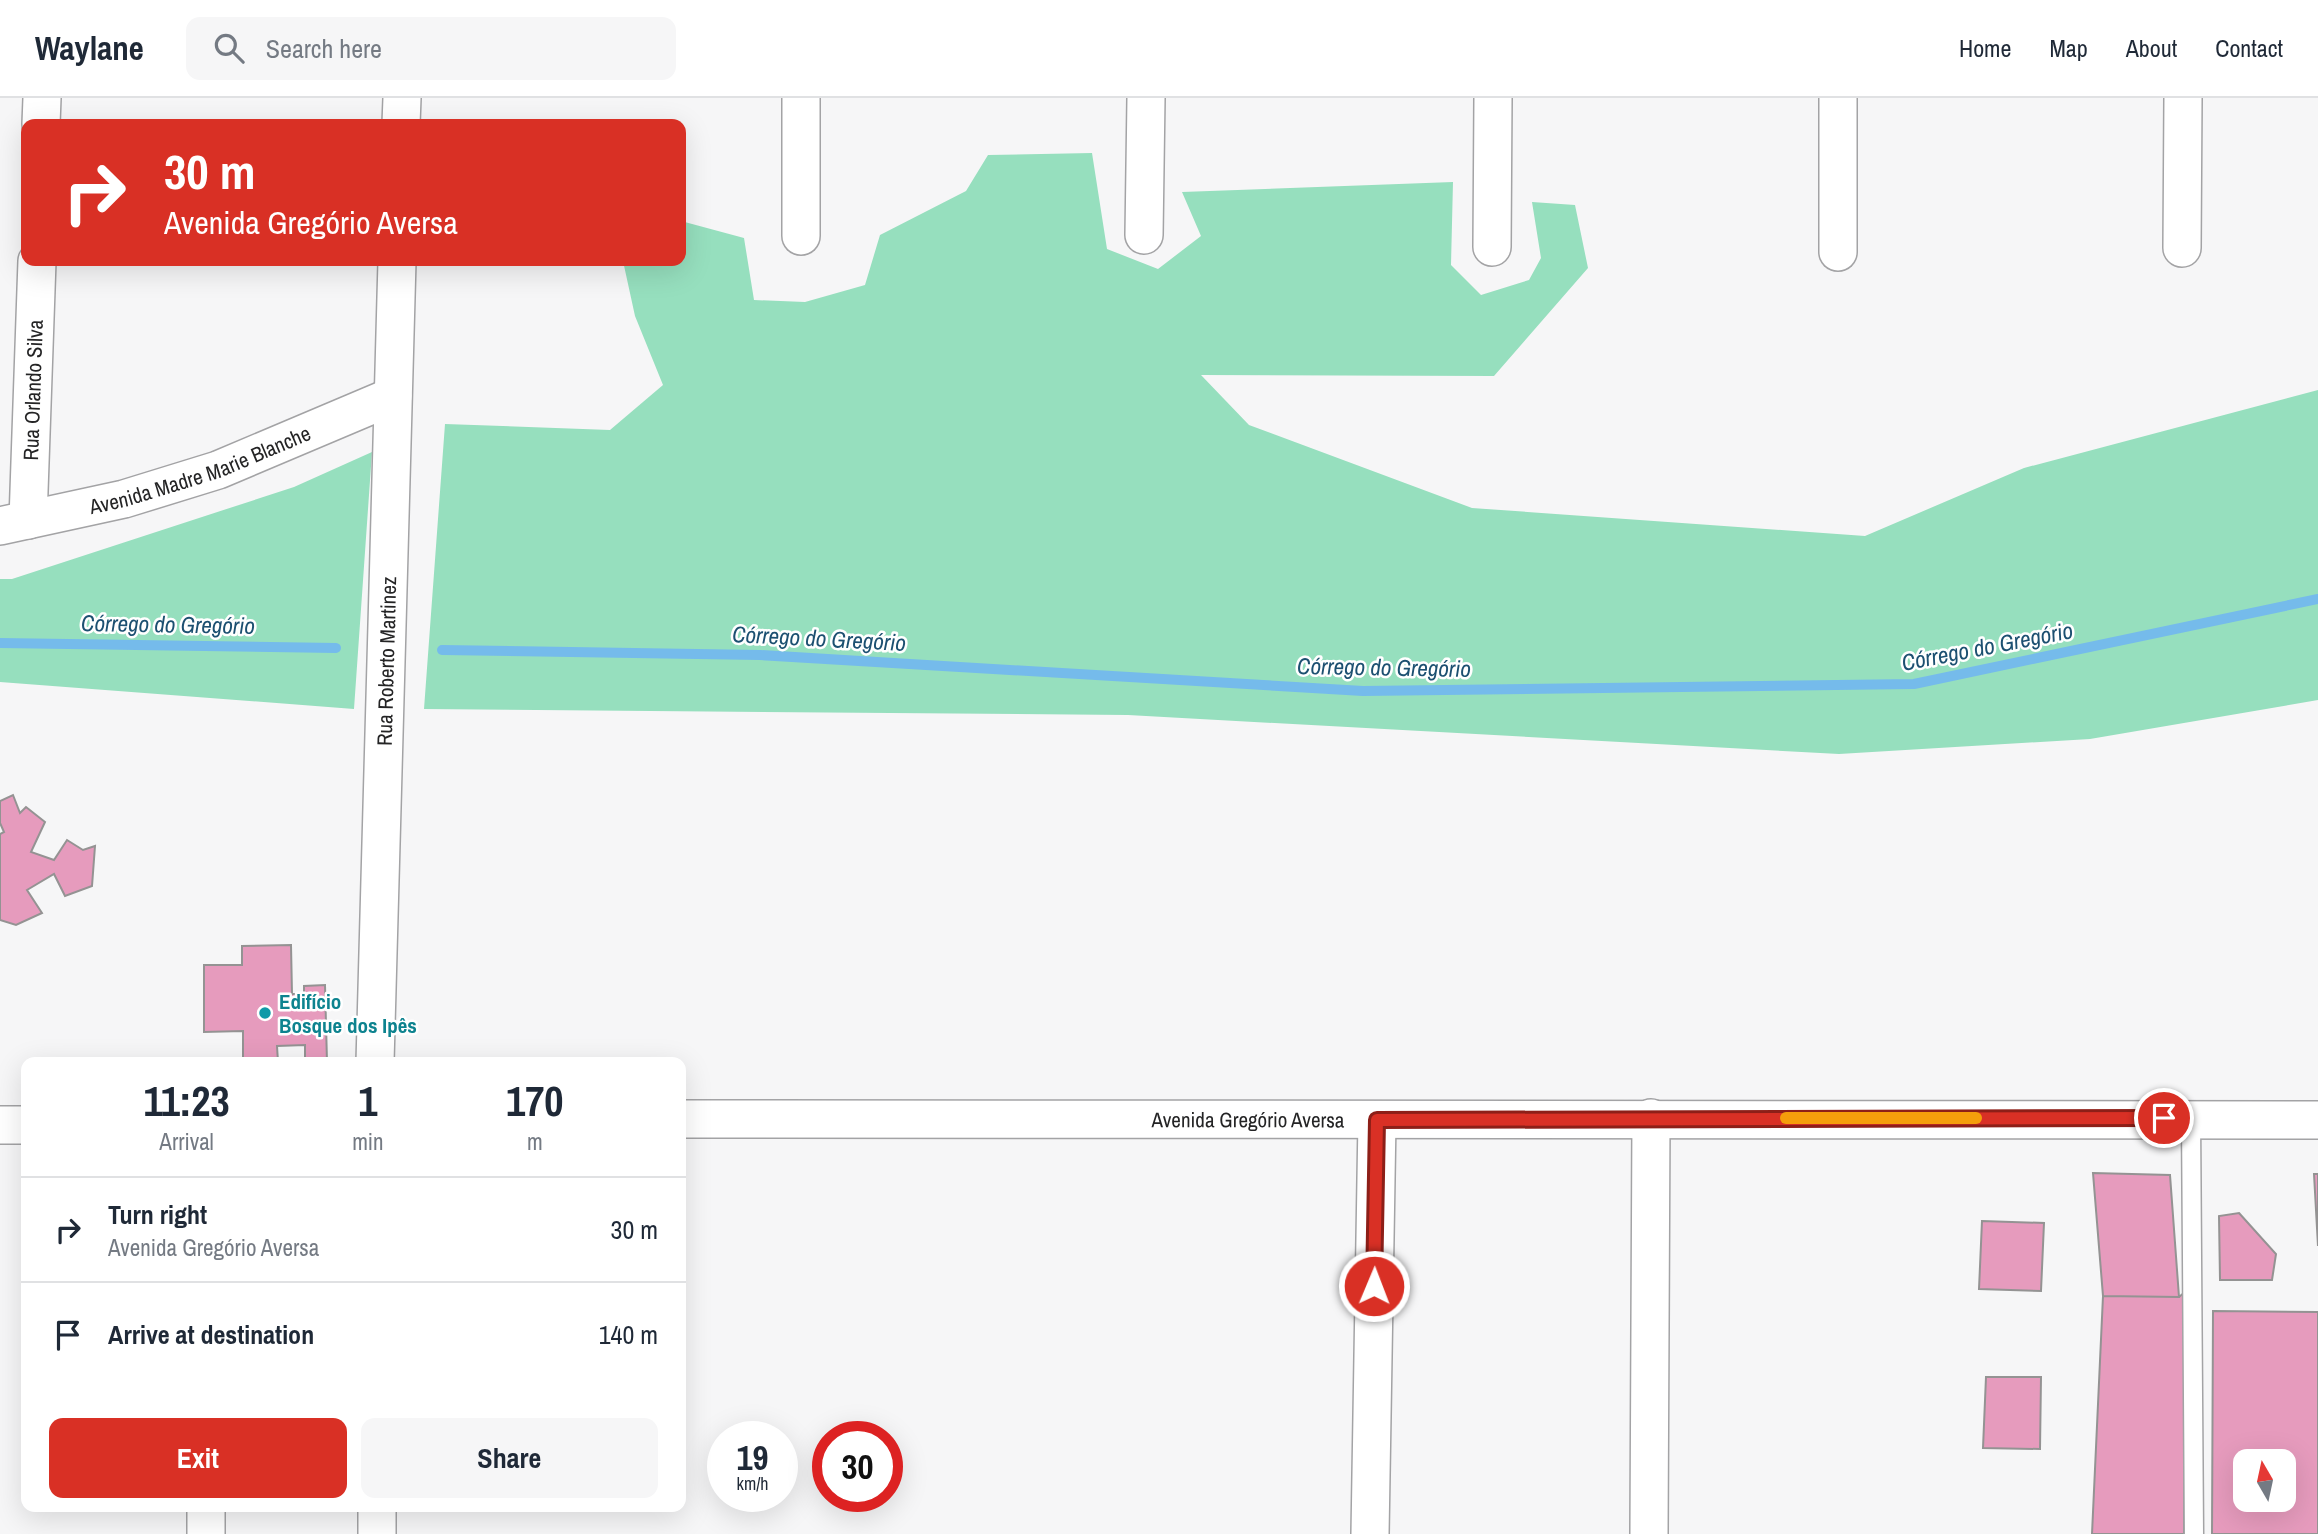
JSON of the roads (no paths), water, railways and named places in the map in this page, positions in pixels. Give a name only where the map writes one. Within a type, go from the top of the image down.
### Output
[{"type":"street","points":[[41,119],[42,98]]},
{"type":"street","points":[[401,119],[402,98]]},
{"type":"street","points":[[801,98],[801,236]]},
{"type":"street","points":[[1144,235],[1146,98]]},
{"type":"street","points":[[1492,247],[1493,98]]},
{"type":"street","points":[[1838,98],[1838,252]]},
{"type":"street","points":[[2182,248],[2183,98]]},
{"type":"street","name":"Rua Orlando Silva","points":[[14,523],[37,266]]},
{"type":"street","name":"Rua Roberto Martinez","points":[[375,1057],[397,266]]},
{"type":"street","name":"Avenida Madre Marie Blanche","points":[[14,523],[124,499],[218,470],[393,396]]},
{"type":"street","points":[[1649,1534],[1651,1118]]},
{"type":"street","name":"Avenida Gregório Aversa","points":[[686,1119],[2318,1120]]},
{"type":"street","points":[[1370,1534],[1377,1120]]},
{"type":"street","points":[[0,1125],[21,1125]]},
{"type":"street","points":[[206,1512],[206,1534]]},
{"type":"street","points":[[377,1512],[377,1534]]},
{"type":"lane","points":[[2191,1118],[2194,1534]]},
{"type":"waterway","name":"Córrego do Gregório","points":[[442,650],[760,655],[1363,691],[1914,684],[2318,599]]},
{"type":"waterway","name":"Córrego do Gregório","points":[[0,643],[336,648]]},
{"type":"place","name":"Edifício Bosque dos Ipês","points":[[265,1013]]}]
